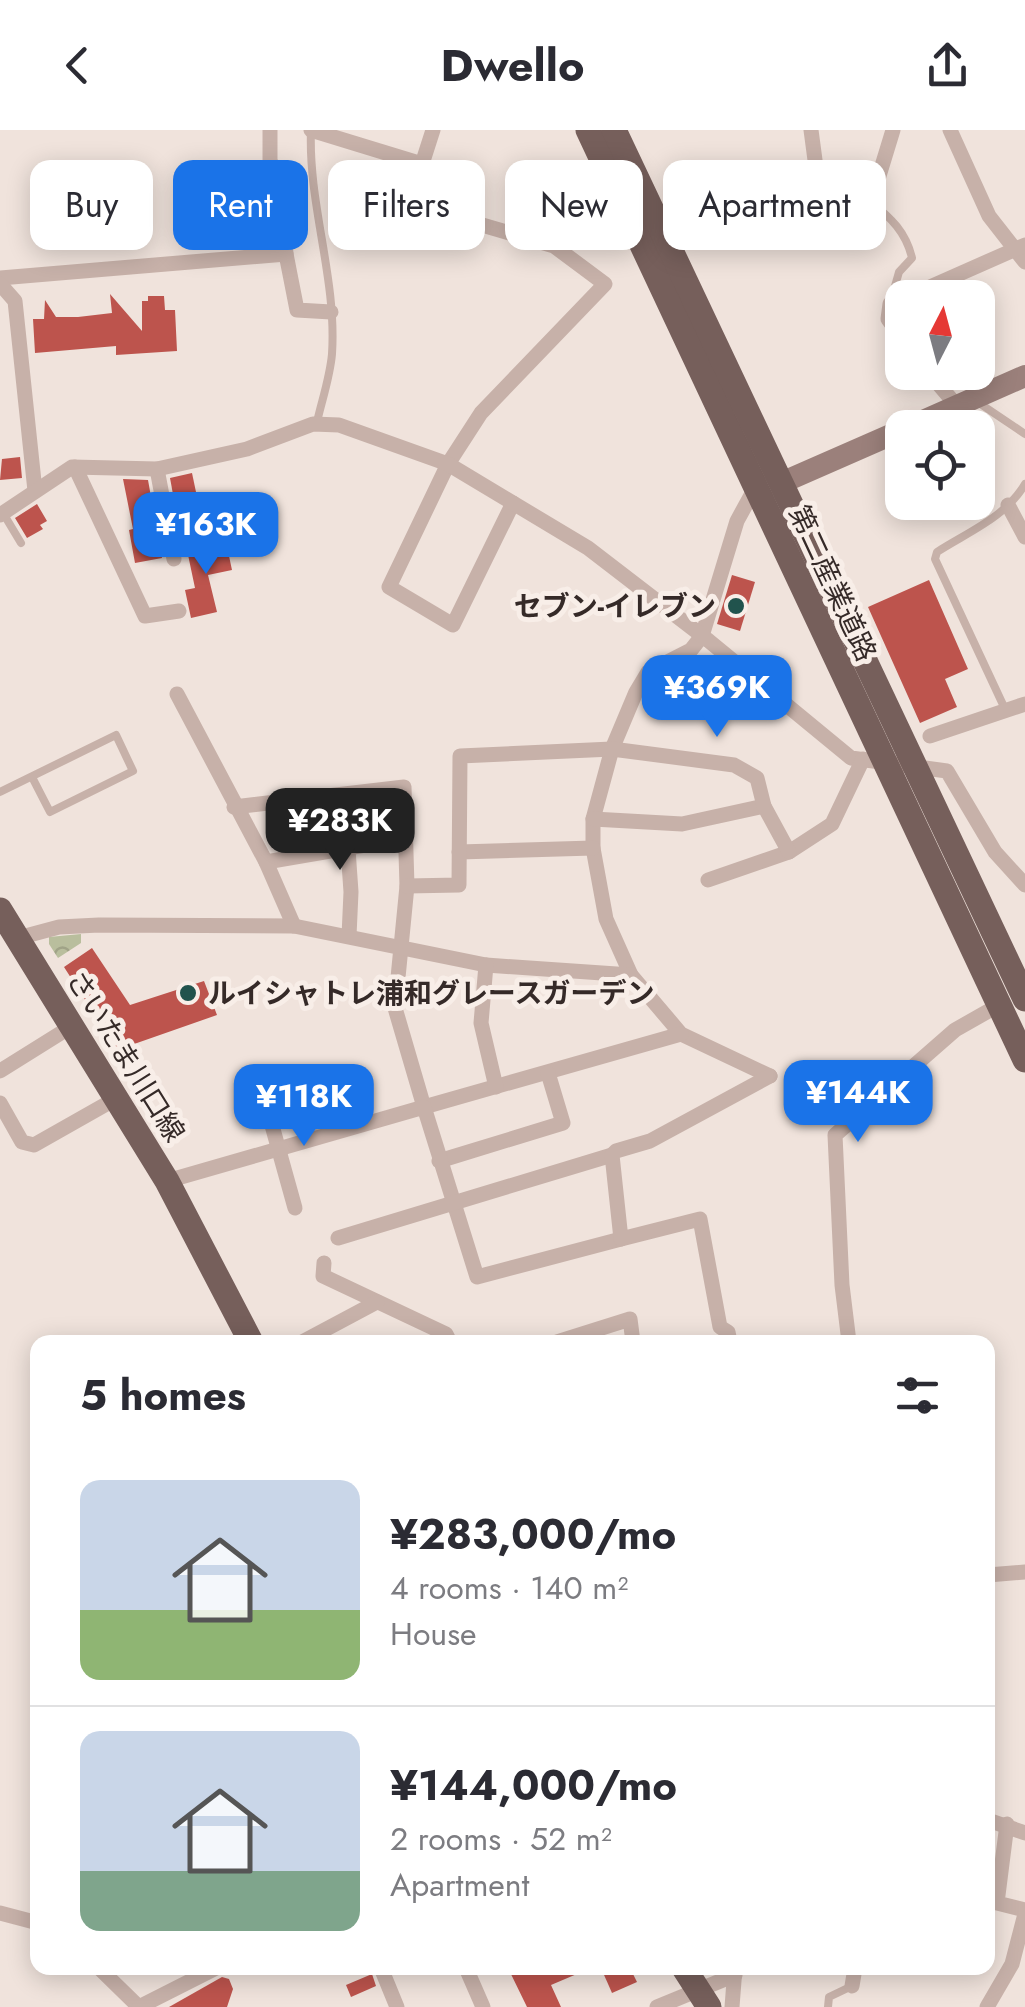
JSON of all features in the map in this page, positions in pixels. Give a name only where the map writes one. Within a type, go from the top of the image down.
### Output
[{"type":"main road","name":"第二産業道路","points":[[588,130],[916,766],[1025,1000]]},
{"type":"main road","name":"第二産業道路","points":[[614,130],[768,485],[874,761],[1025,1060]]},
{"type":"main road","name":"さいたま川口線","points":[[1,913],[167,1181],[247,1335]]},
{"type":"main road","points":[[689,1975],[704,1998]]},
{"type":"street","points":[[270,130],[270,160],[281,196],[286,254],[297,310],[331,312]]},
{"type":"street","points":[[311,130],[409,160]]},
{"type":"street","points":[[423,160],[433,130]]},
{"type":"street","points":[[811,130],[815,160]]},
{"type":"street","points":[[884,160],[893,130]]},
{"type":"street","points":[[950,130],[989,216],[1021,253],[951,280]]},
{"type":"street","points":[[485,226],[554,246],[605,284],[481,413],[448,464],[389,587],[453,625],[513,503]]},
{"type":"street","points":[[0,281],[286,254]]},
{"type":"street","points":[[0,281],[15,301],[35,492]]},
{"type":"street","points":[[947,410],[1025,376]]},
{"type":"street","points":[[950,390],[964,402]]},
{"type":"street","points":[[2,514],[75,466],[157,469],[246,449],[317,424],[340,426],[448,464],[588,548],[851,758],[947,771],[996,852],[1025,884]]},
{"type":"street","points":[[338,1238],[612,1156],[616,1151],[650,1141],[770,1076],[680,1034],[631,975],[606,919],[593,848],[592,819],[612,750],[648,672],[691,650],[702,636],[737,521],[768,485],[885,437]]},
{"type":"street","points":[[75,466],[145,616],[179,612]]},
{"type":"street","points":[[157,469],[174,559]]},
{"type":"street","points":[[1008,505],[1025,537]]},
{"type":"street","points":[[177,694],[266,862],[294,926]]},
{"type":"street","points":[[930,736],[1025,704]]},
{"type":"street","points":[[407,886],[458,885],[460,756],[612,750],[734,765],[757,778],[764,806],[789,852]]},
{"type":"street","points":[[708,880],[789,852],[832,824],[874,761]]},
{"type":"street","points":[[234,807],[404,787],[407,886],[395,1008],[477,1278],[700,1220],[720,1327],[729,1335]]},
{"type":"street","points":[[592,819],[682,824],[764,806]]},
{"type":"street","points":[[266,862],[406,838]]},
{"type":"street","points":[[459,852],[593,848]]},
{"type":"street","points":[[348,850],[349,936]]},
{"type":"street","points":[[18,938],[59,927],[99,925],[294,926],[486,966],[631,975]]},
{"type":"street","points":[[486,966],[481,1022],[496,1087]]},
{"type":"street","points":[[847,1335],[835,1136],[955,1030],[999,1005]]},
{"type":"street","points":[[0,1071],[72,1026]]},
{"type":"street","points":[[167,1181],[680,1034]]},
{"type":"street","points":[[439,1161],[563,1124],[548,1072]]},
{"type":"street","points":[[0,1103],[22,1142],[34,1145],[117,1098]]},
{"type":"street","points":[[266,1104],[296,1208]]},
{"type":"street","points":[[612,1156],[621,1239]]},
{"type":"street","points":[[324,1263],[323,1276],[446,1335]]},
{"type":"street","points":[[315,1335],[377,1302]]},
{"type":"street","points":[[579,1335],[630,1319],[633,1335]]},
{"type":"street","points":[[995,1574],[1025,1572]]},
{"type":"street","points":[[995,1821],[1025,1832]]},
{"type":"street","points":[[995,1891],[1007,1824]]},
{"type":"street","points":[[987,2007],[1012,1964],[1024,1931],[1025,1912],[995,1908]]},
{"type":"street","points":[[0,1913],[30,1921]]},
{"type":"street","points":[[106,1975],[139,2007],[202,1975]]},
{"type":"street","points":[[385,1975],[397,2007]]},
{"type":"street","points":[[469,1975],[483,2007]]},
{"type":"street","points":[[656,2007],[704,1998],[730,1975]]},
{"type":"street","points":[[732,2007],[735,1975]]},
{"type":"street","points":[[852,1986],[854,1975]]},
{"type":"lane","points":[[311,130],[310,167],[331,312],[332,356],[317,424]]},
{"type":"lane","points":[[886,214],[909,245],[912,258],[899,272],[899,280]]},
{"type":"lane","points":[[964,402],[1025,434]]},
{"type":"lane","points":[[1005,710],[935,559],[937,552],[1008,505],[1025,484]]},
{"type":"lane","points":[[2,514],[21,543]]},
{"type":"lane","points":[[0,792],[116,735],[133,771],[50,812],[32,777]]},
{"type":"lane","points":[[828,2007],[829,1997],[852,1986]]},
{"type":"green space","points":[[81,934],[81,943],[58,958],[49,944],[49,937]]},
{"type":"building","points":[[110,294],[142,331],[142,301],[148,301],[148,296],[164,296],[165,310],[175,310],[177,351],[116,355],[116,346],[35,353],[33,319],[44,319],[45,300],[56,317],[78,317],[112,313]]},
{"type":"building","points":[[20,457],[22,478],[0,480],[2,459]]},
{"type":"building","points":[[192,473],[200,511],[177,516],[170,478]]},
{"type":"building","points":[[123,479],[148,480],[162,558],[135,563]]},
{"type":"building","points":[[37,504],[47,521],[40,525],[43,529],[27,538],[15,518]]},
{"type":"building","points":[[226,542],[232,570],[208,575],[217,612],[191,618],[185,590],[195,588],[187,550]]},
{"type":"building","points":[[732,575],[755,582],[740,631],[717,624]]},
{"type":"building","points":[[929,580],[968,669],[945,679],[957,707],[920,723],[868,607]]},
{"type":"building","name":"ルイシャトレ浦和グレースガーデン","points":[[92,948],[130,1005],[204,981],[217,1015],[117,1050],[102,1013],[96,1017],[64,967]]},
{"type":"building","points":[[372,1975],[376,1986],[351,1997],[346,1985]]},
{"type":"building","points":[[511,1975],[575,1975],[551,1985],[561,2007],[527,2007]]},
{"type":"building","points":[[604,1975],[634,1975],[637,1982],[612,1993]]},
{"type":"building","points":[[222,1977],[229,1979],[233,1989],[227,2007],[169,2007]]},
{"type":"place","name":"セブン-イレブン","points":[[736,606]]},
{"type":"place","name":"ルイシャトレ浦和グレースガーデン","points":[[188,993]]}]
